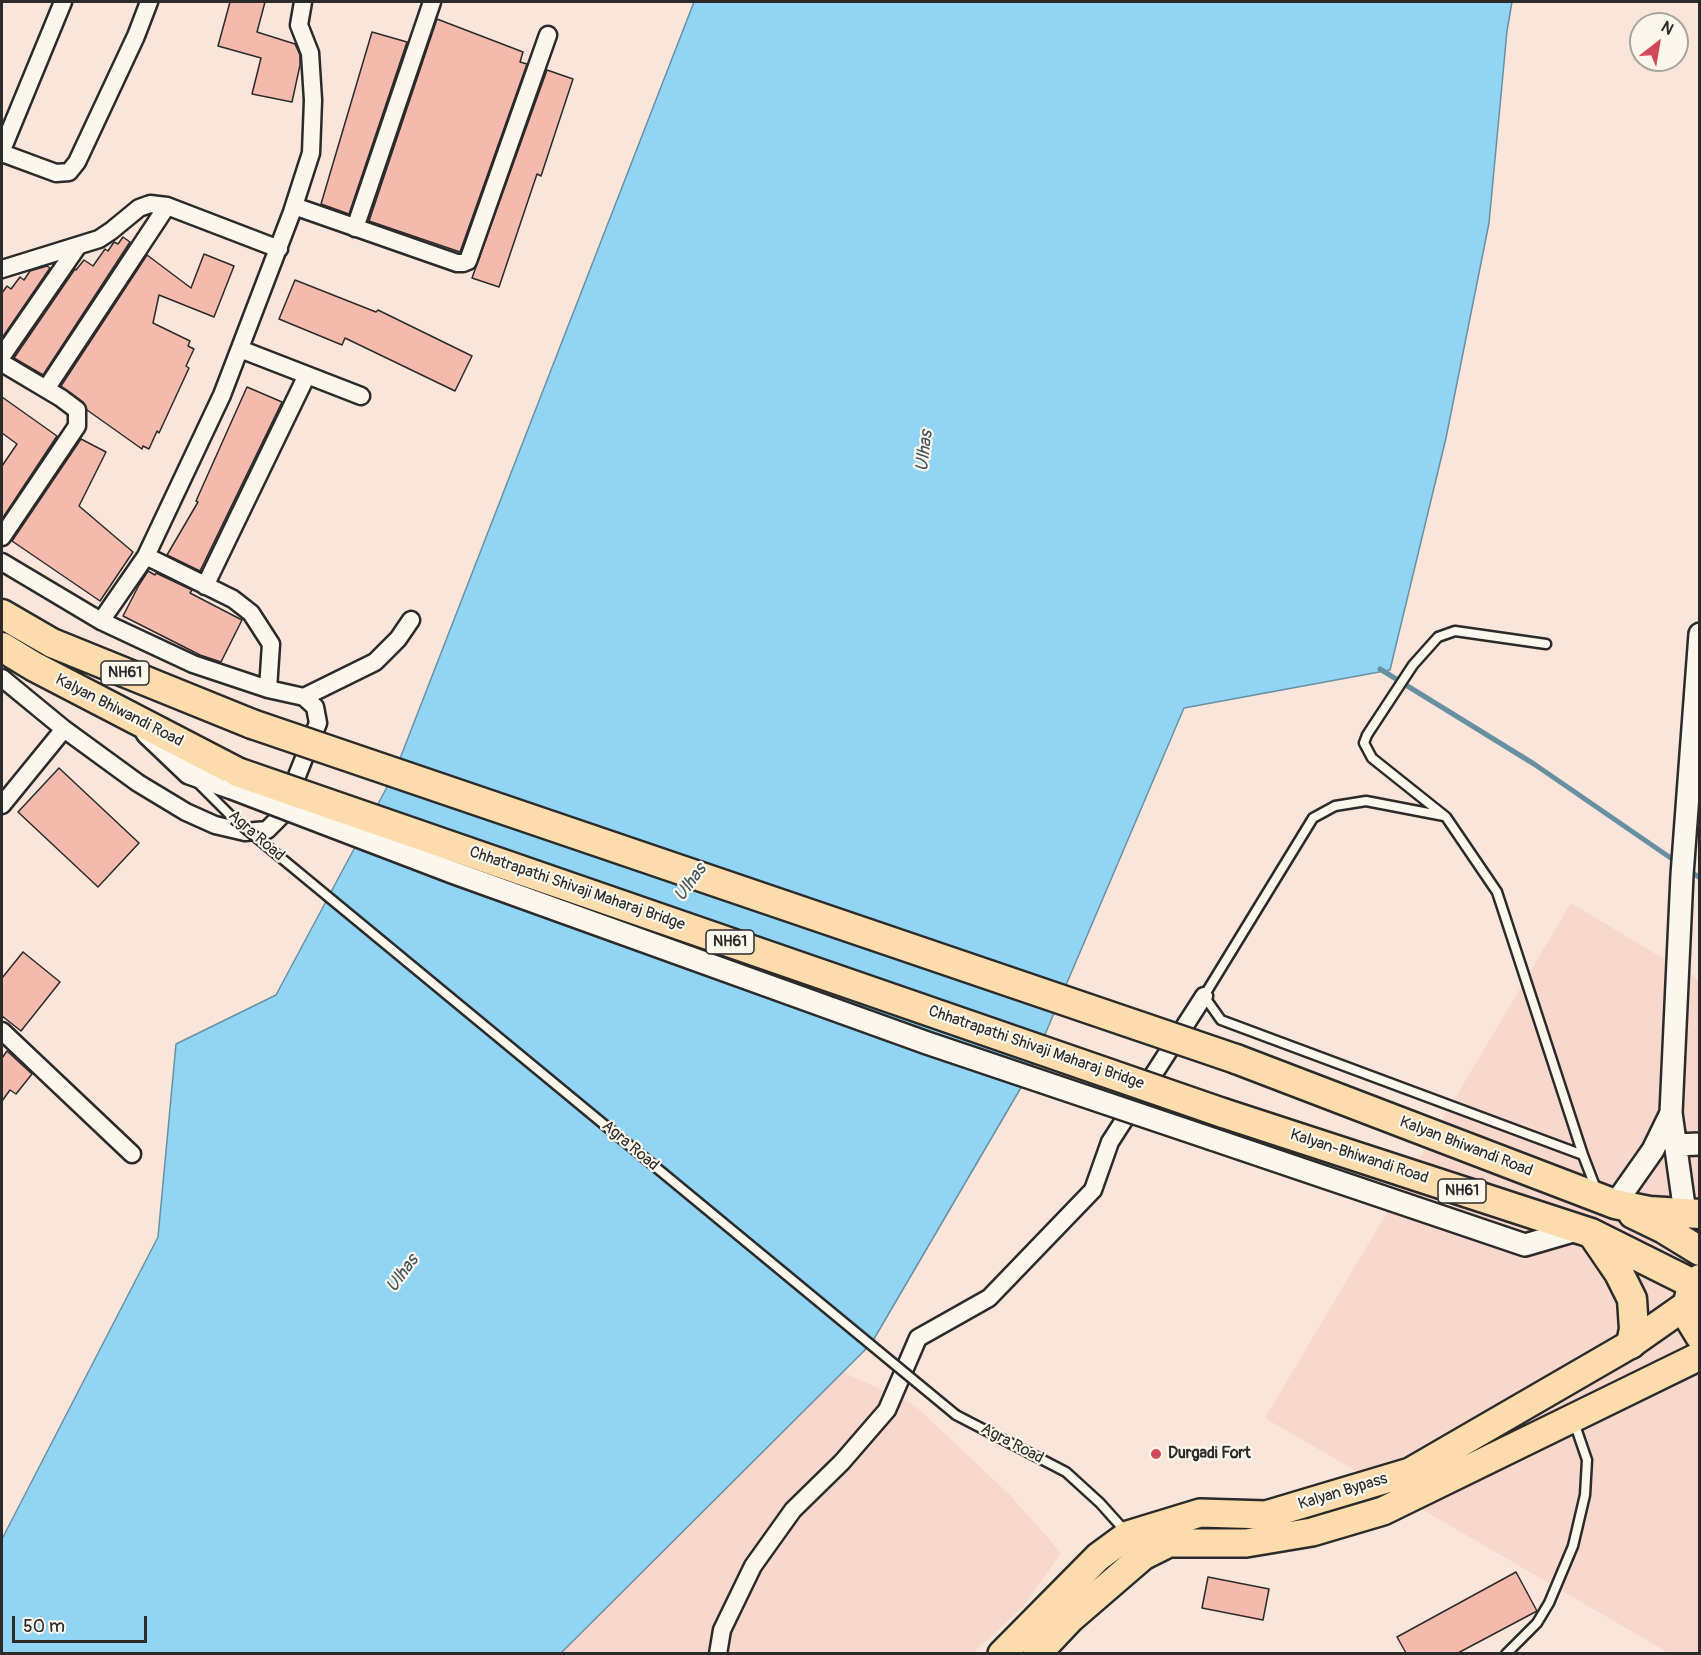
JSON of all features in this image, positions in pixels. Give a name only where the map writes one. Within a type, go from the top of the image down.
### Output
[{"type":"highway","name":"Kalyan Bhiwandi Road","points":[[2,614],[52,643],[252,724],[1236,1059],[1607,1201],[1649,1211],[1692,1213]]},
{"type":"highway","name":"Kalyan Bhiwandi Road","points":[[2,647],[33,666],[129,716],[235,780]]},
{"type":"highway","name":"Chhatrapathi Shivaji Maharaj Bridge","points":[[235,780],[1223,1113]]},
{"type":"highway","name":"Kalyan-Bhiwandi Road","points":[[1223,1113],[1586,1231],[1694,1289]]},
{"type":"highway","points":[[1607,1201],[1664,1229],[1700,1251]]},
{"type":"highway","points":[[1586,1231],[1619,1273],[1632,1299],[1634,1329],[1630,1344]]},
{"type":"highway","points":[[1694,1289],[1689,1318],[1700,1336]]},
{"type":"main road","name":"Kalyan Bypass","points":[[1048,1649],[1070,1618],[1136,1546],[1200,1513],[1266,1515],[1410,1472],[1630,1344],[1694,1289]]},
{"type":"main road","name":"Kalyan Bypass","points":[[1002,1653],[1098,1557],[1136,1546],[1169,1543],[1246,1543],[1312,1532],[1383,1511],[1700,1356]]},
{"type":"street","points":[[63,2],[2,151],[56,172],[69,172],[77,162],[136,36],[149,2]]},
{"type":"street","points":[[101,621],[146,556],[222,395],[293,209],[311,153],[314,100],[310,53],[299,25],[303,2]]},
{"type":"street","points":[[355,228],[432,2]]},
{"type":"street","points":[[293,209],[457,262],[468,261],[548,35]]},
{"type":"street","points":[[2,269],[99,239],[139,208],[150,204],[167,206],[279,249]]},
{"type":"street","points":[[46,389],[167,206]]},
{"type":"street","points":[[2,356],[78,246]]},
{"type":"street","points":[[240,349],[361,396]]},
{"type":"street","points":[[2,363],[77,410],[77,426],[2,537]]},
{"type":"street","points":[[205,586],[307,375]]},
{"type":"street","points":[[146,556],[233,599],[251,613],[271,644],[268,688]]},
{"type":"street","points":[[2,562],[101,621],[193,664],[304,697],[315,707],[318,723],[281,816],[267,830],[245,832],[215,825],[186,812],[138,783],[64,729],[2,678]]},
{"type":"street","points":[[304,697],[375,662],[398,639],[411,620]]},
{"type":"street","points":[[1692,1213],[1675,1145],[1671,1113],[1682,866],[1700,634]]},
{"type":"street","name":"Agra Road","points":[[129,716],[189,773]]},
{"type":"street","points":[[2,805],[64,729]]},
{"type":"street","points":[[189,773],[235,780],[463,876],[883,1027],[1524,1245],[1586,1231]]},
{"type":"street","points":[[718,1653],[722,1630],[753,1566],[793,1510],[842,1462],[887,1410],[918,1338],[989,1298],[1093,1190],[1110,1142],[1204,996]]},
{"type":"street","points":[[2,1031],[132,1154]]},
{"type":"street","points":[[1607,1201],[1653,1150],[1671,1113]]},
{"type":"street","points":[[1675,1145],[1700,1144]]},
{"type":"lane","points":[[1546,644],[1455,631],[1438,637],[1413,665],[1364,743],[1372,758],[1446,817],[1497,892],[1583,1155],[1607,1201]]},
{"type":"lane","name":"Agra Road","points":[[189,773],[234,819],[956,1415],[1066,1472],[1100,1503],[1136,1546]]},
{"type":"lane","points":[[1446,817],[1366,801],[1335,806],[1313,818],[1204,996],[1221,1020],[1583,1155]]},
{"type":"lane","points":[[1506,1653],[1538,1623],[1573,1546],[1585,1495],[1587,1460],[1572,1419]]},
{"type":"shaded area","points":[[1571,903],[1699,980],[1699,1653],[1669,1653],[1265,1418]]},
{"type":"shaded area","points":[[828,1365],[914,1405],[1010,1495],[1061,1553],[1023,1607],[973,1653],[531,1654]]},
{"type":"water","name":"Ulhas","points":[[694,2],[1512,2],[1507,31],[1489,223],[1446,438],[1390,670],[1184,708],[1026,1079],[871,1344],[561,1653],[2,1653],[2,1539],[158,1237],[176,1044],[276,995],[394,774]]},
{"type":"building","points":[[230,2],[265,2],[257,32],[295,44],[300,55],[300,65],[292,102],[252,94],[261,58],[218,46]]},
{"type":"building","points":[[437,19],[523,52],[520,62],[527,64],[460,252],[369,221]]},
{"type":"building","points":[[372,32],[407,42],[349,214],[321,204]]},
{"type":"building","points":[[547,70],[573,79],[541,176],[537,174],[499,287],[472,278]]},
{"type":"building","points":[[123,237],[130,242],[43,375],[14,358],[75,269],[84,260],[93,266],[105,249],[108,251],[114,242],[118,244]]},
{"type":"building","points":[[204,254],[234,266],[214,317],[159,295],[153,323],[190,341],[188,346],[194,349],[186,366],[189,368],[159,433],[157,431],[149,449],[143,446],[142,449],[87,410],[83,402],[61,386],[147,255],[191,288]]},
{"type":"building","points":[[47,266],[50,268],[2,338],[2,293],[7,286],[11,289],[20,277],[24,280],[30,271]]},
{"type":"building","points":[[295,280],[376,312],[378,310],[472,356],[455,391],[345,338],[342,345],[279,319]]},
{"type":"building","points":[[247,387],[282,402],[200,571],[167,555],[198,502],[196,501]]},
{"type":"building","points":[[2,397],[57,436],[2,519],[2,466],[17,444],[2,433]]},
{"type":"building","points":[[81,439],[106,452],[79,506],[133,552],[100,601],[12,541]]},
{"type":"building","points":[[148,571],[192,590],[190,593],[242,620],[221,662],[200,655],[123,616]]},
{"type":"building","points":[[59,768],[139,843],[98,887],[18,812]]},
{"type":"building","points":[[23,952],[60,982],[21,1031],[2,1016],[2,978]]},
{"type":"building","points":[[7,1051],[32,1074],[16,1094],[10,1090],[2,1101],[2,1058]]},
{"type":"building","points":[[1516,1572],[1537,1611],[1458,1653],[1406,1653],[1397,1637]]},
{"type":"building","points":[[1208,1577],[1269,1589],[1263,1620],[1202,1608]]},
{"type":"waterway","points":[[1380,669],[1534,764],[1678,863]]},
{"type":"waterway","points":[[1689,870],[1700,878]]},
{"type":"place","name":"Durgadi Fort","points":[[1156,1454]]}]
